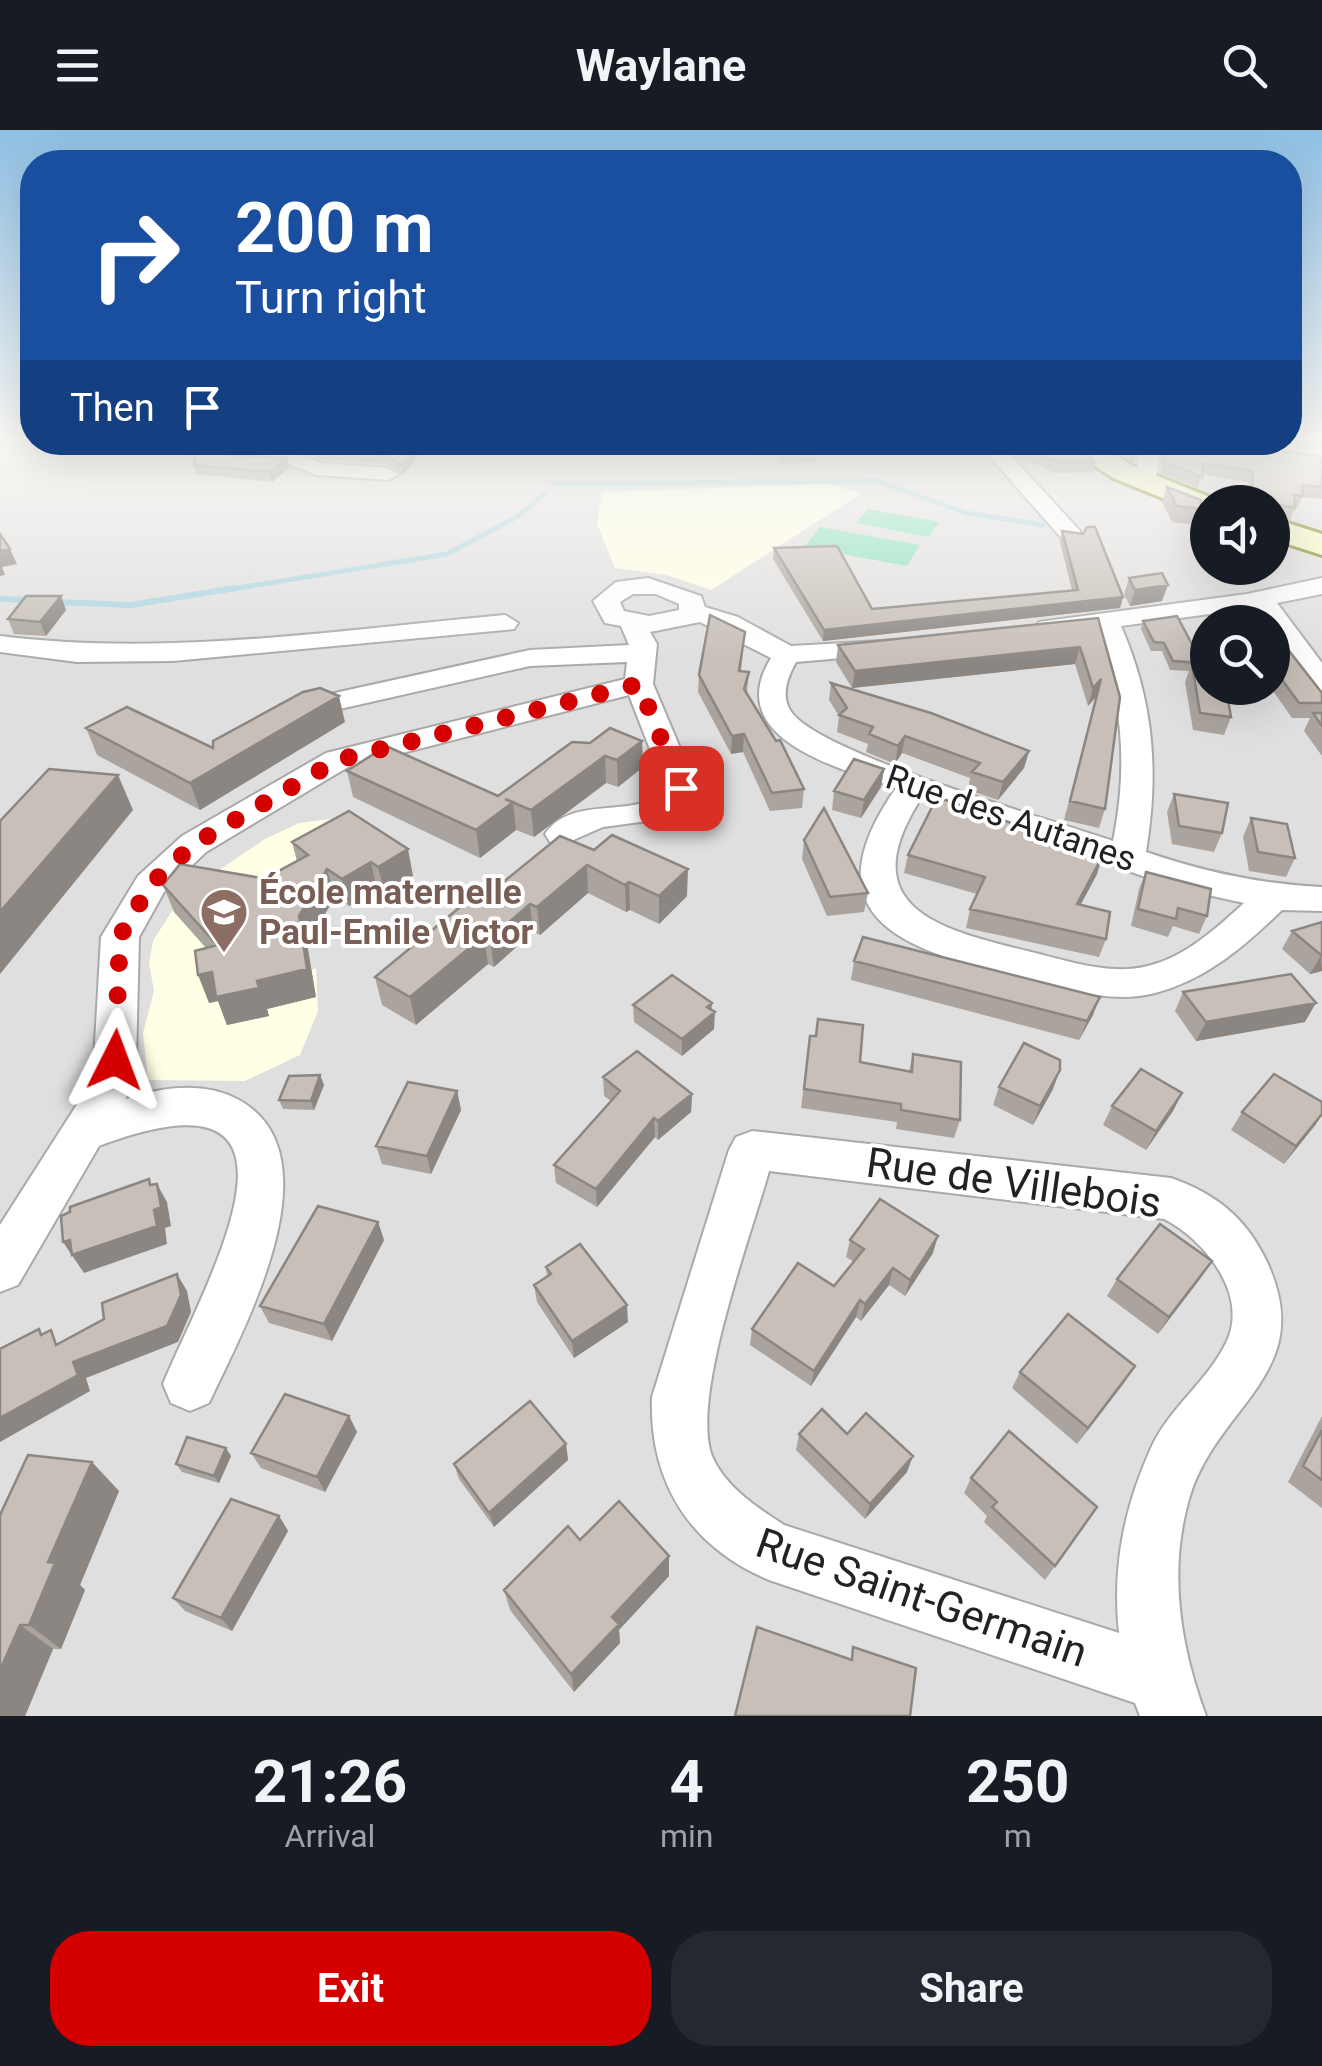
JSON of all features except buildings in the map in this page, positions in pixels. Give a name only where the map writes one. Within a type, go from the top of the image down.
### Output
[{"type":"street","points":[[1053,515],[1072,536]]},
{"type":"street","points":[[0,1269],[104,1099],[115,1060],[120,936],[151,884],[194,844],[338,760],[639,651],[680,617],[692,601],[680,593],[639,585],[617,591],[606,602],[639,651],[681,788],[674,803],[660,813],[586,820],[562,834]]},
{"type":"street","points":[[1028,631],[1260,599],[1322,586]]},
{"type":"street","points":[[1260,599],[1322,682]]},
{"type":"street","points":[[680,617],[729,623],[786,655],[911,644]]},
{"type":"street","points":[[0,644],[77,654],[173,653],[505,622]]},
{"type":"street","points":[[1106,622],[1128,670],[1138,715],[1139,798],[1127,860]]},
{"type":"street","points":[[266,724],[300,707],[530,658],[639,651]]},
{"type":"street","name":"Rue des Autanes","points":[[786,655],[776,672],[769,698],[782,721],[814,746],[914,785],[1189,880],[1273,897],[1322,899]]},
{"type":"street","points":[[914,785],[885,831],[876,858],[878,879],[885,900],[905,921],[932,939],[958,948],[1102,983],[1132,983],[1158,978],[1230,938],[1273,897]]},
{"type":"street","points":[[87,1132],[128,1113],[170,1104],[203,1106],[236,1117],[252,1143],[263,1178],[248,1254],[190,1384]]},
{"type":"street","name":"Rue Saint-Germain","points":[[752,1150],[679,1397],[684,1465],[703,1501],[726,1524],[769,1550],[1165,1697]]},
{"type":"street","name":"Rue de Villebois","points":[[752,1150],[1171,1199],[1204,1216],[1228,1241],[1258,1314],[1253,1346],[1188,1436],[1161,1497],[1144,1610],[1165,1697]]},
{"type":"shaded area","points":[[0,515],[1190,515],[1190,585],[1290,585],[1290,515],[1322,515],[1322,1716],[0,1716]]},
{"type":"shaded area","points":[[598,515],[828,515],[711,590],[667,575],[615,568],[597,524]]},
{"type":"shaded area","points":[[1234,585],[1279,585],[1241,596]]},
{"type":"shaded area","name":"École maternelle Paul-Emile Victor","points":[[346,817],[386,858],[413,876],[385,894],[377,890],[349,906],[337,899],[316,912],[328,918],[309,941],[297,944],[301,974],[316,968],[318,1011],[300,1055],[245,1081],[148,1080],[143,1033],[154,991],[149,963],[153,941],[182,895],[265,839],[299,823]]},
{"type":"green space","points":[[863,515],[901,515],[939,522],[929,537],[856,523]]},
{"type":"green space","points":[[820,527],[920,545],[907,566],[804,547]]},
{"type":"waterway","points":[[220,591],[447,554],[519,515]]},
{"type":"waterway","points":[[979,515],[1043,525]]},
{"type":"waterway","points":[[55,602],[131,605],[235,588]]},
{"type":"waterway","points":[[0,599],[34,600]]},
{"type":"place","name":"École maternelle Paul-Emile Victor","points":[[224,954]]},
{"type":"route","points":[[115,1060],[120,936],[128,917],[151,884],[194,844],[312,772],[369,750],[639,684],[681,788]]}]
